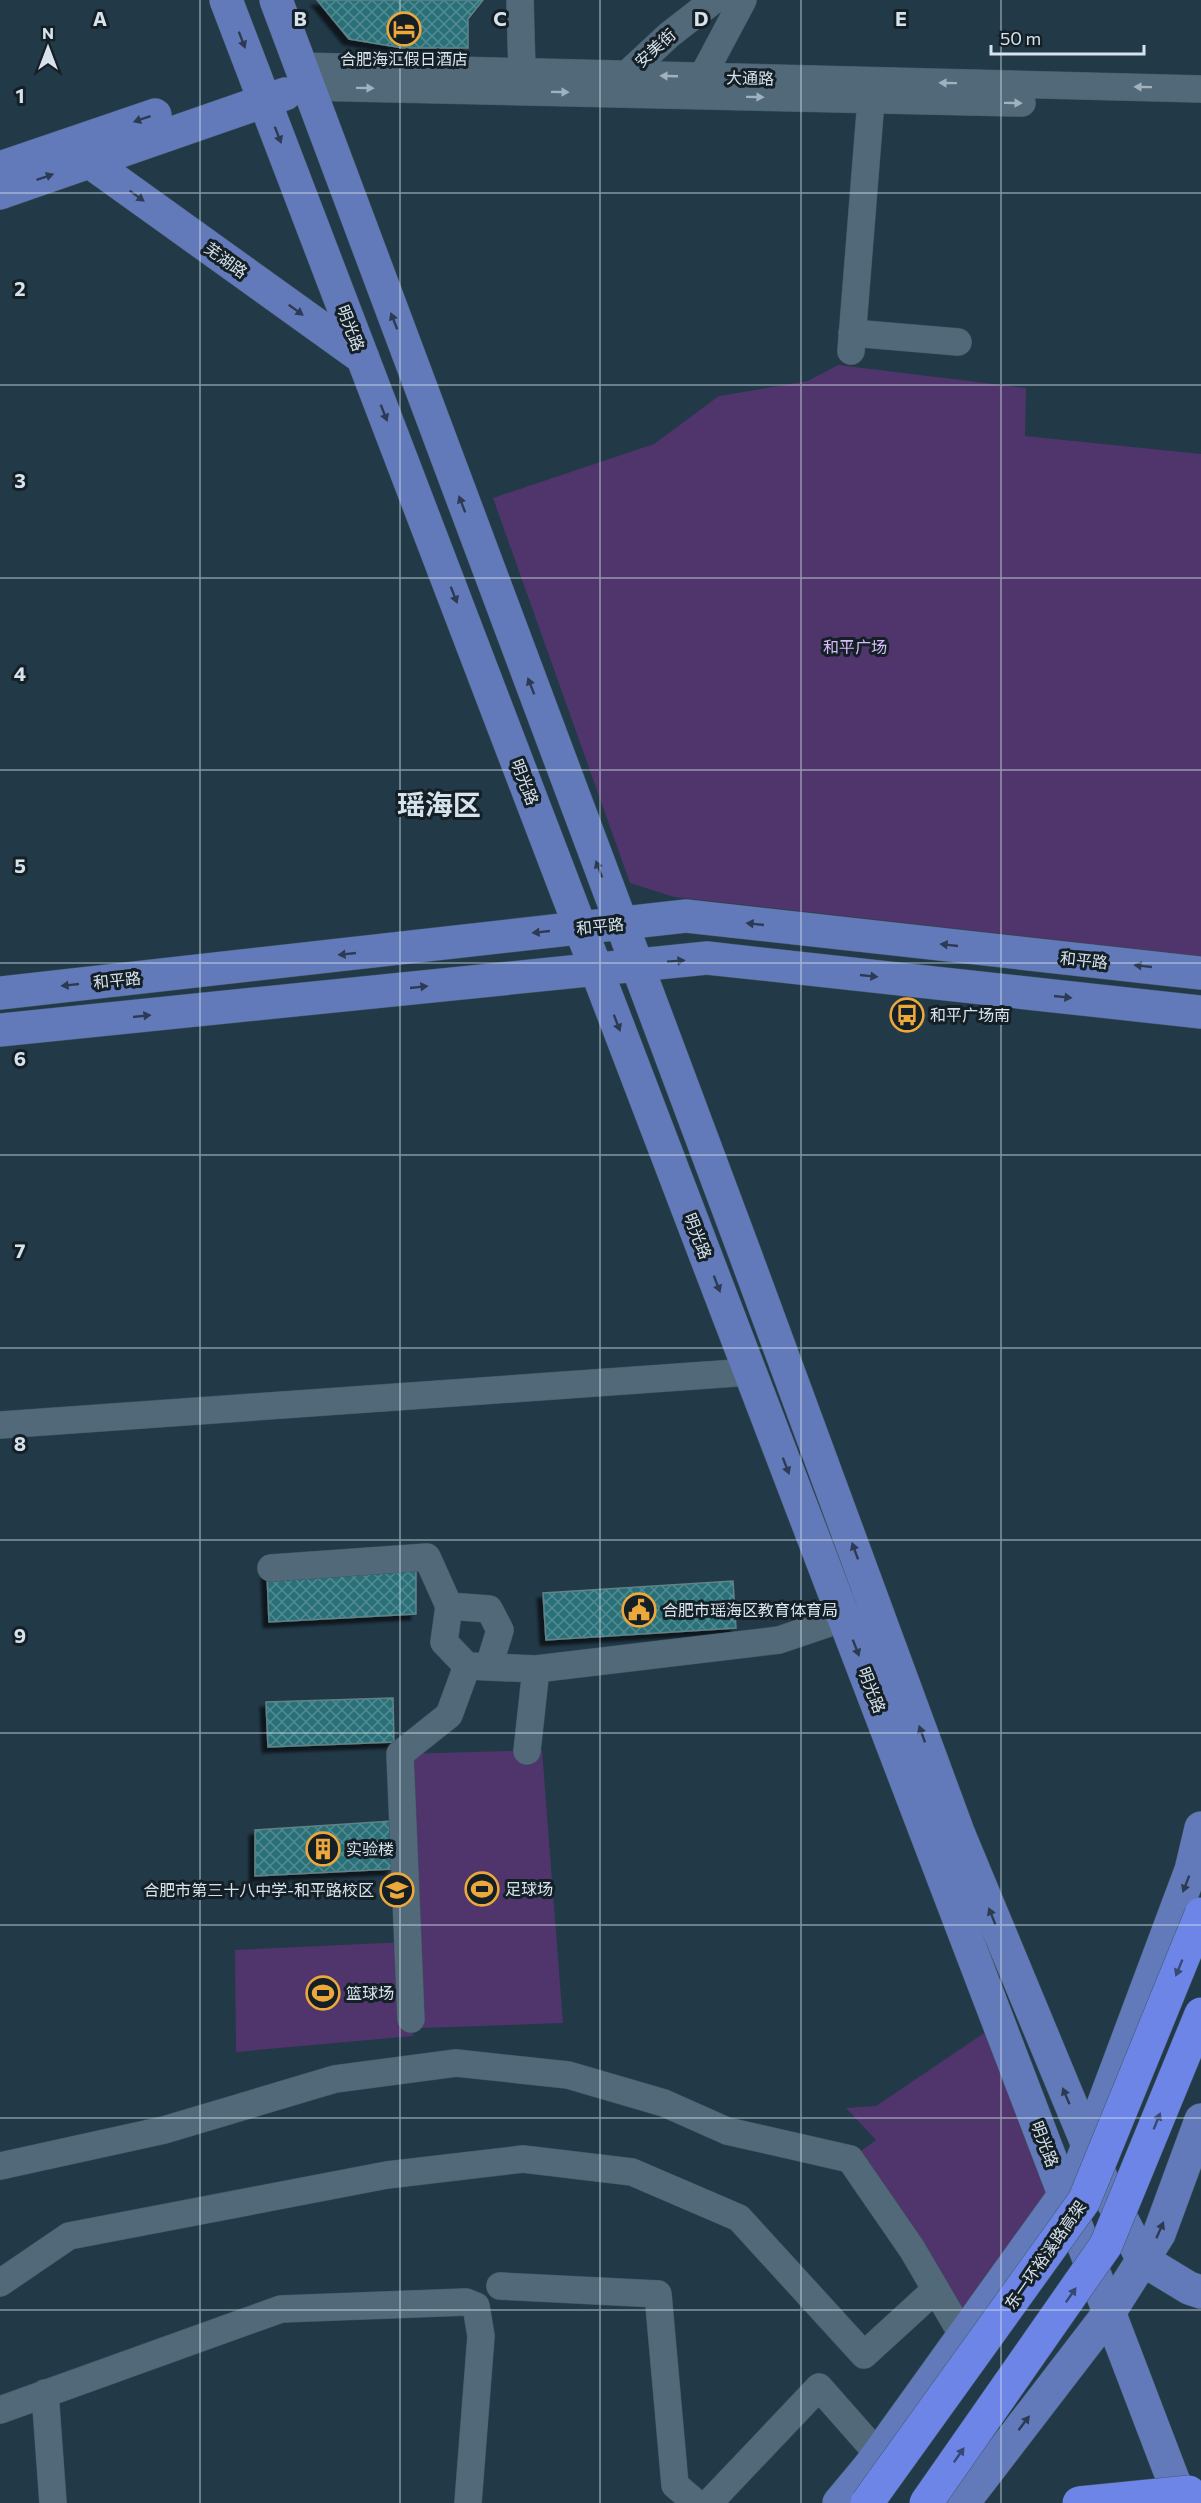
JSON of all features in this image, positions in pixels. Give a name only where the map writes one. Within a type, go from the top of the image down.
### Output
[{"type":"highway","name":"东一环裕溪路高架","points":[[867,2503],[1084,2201],[1201,1914]]},
{"type":"highway","points":[[926,2503],[1106,2245],[1201,2014]]},
{"type":"highway","points":[[1079,2503],[1180,2489]]},
{"type":"main road","name":"明光路","points":[[226,0],[1109,2313],[1180,2489]]},
{"type":"main road","name":"明光路","points":[[276,0],[744,1251],[958,1832],[1087,2147],[1143,2260]]},
{"type":"main road","points":[[0,193],[90,162],[261,91],[303,76]]},
{"type":"main road","points":[[0,168],[261,91]]},
{"type":"main road","name":"芜湖路","points":[[90,162],[363,358]]},
{"type":"main road","name":"和平路","points":[[0,993],[686,916],[1201,973]]},
{"type":"main road","points":[[0,1030],[707,958],[1201,1012]]},
{"type":"main road","points":[[839,2503],[878,2454],[1075,2180],[1191,1870],[1201,1828]]},
{"type":"main road","points":[[963,2503],[1109,2313],[1143,2260],[1159,2234],[1201,2120]]},
{"type":"main road","points":[[1143,2260],[1190,2288],[1201,2292]]},
{"type":"street","points":[[520,0],[522,72]]},
{"type":"street","name":"安美街","points":[[626,75],[669,35],[714,0]]},
{"type":"street","points":[[702,77],[743,0]]},
{"type":"street","name":"大通路","points":[[303,76],[522,72],[1201,89]]},
{"type":"street","name":"大通路","points":[[303,76],[871,100],[1201,107]]},
{"type":"street","points":[[871,100],[851,342],[958,342]]},
{"type":"street","points":[[0,1425],[750,1372]]},
{"type":"street","points":[[271,1568],[427,1557],[449,1606],[444,1642],[478,1666],[537,1669],[779,1640],[844,1618]]},
{"type":"street","points":[[411,2019],[400,1754],[449,1715],[500,1630],[489,1609],[449,1606]]},
{"type":"street","points":[[527,1751],[537,1669]]},
{"type":"street","points":[[0,2166],[164,2130],[335,2079],[456,2063],[568,2075],[664,2103],[727,2132],[850,2159],[912,2249],[963,2336]]},
{"type":"street","points":[[0,2283],[69,2236],[387,2175],[523,2159],[632,2172],[739,2218],[864,2355],[935,2290]]},
{"type":"street","points":[[500,2286],[658,2294],[675,2485],[696,2503]]},
{"type":"street","points":[[0,2410],[281,2309],[466,2302],[476,2306],[481,2336],[468,2503]]},
{"type":"street","points":[[709,2503],[819,2387],[878,2454]]},
{"type":"street","points":[[45,2393],[53,2503]]},
{"type":"green space","name":"和平广场","points":[[838,365],[1026,388],[1025,436],[1201,454],[1201,956],[674,897],[630,883],[493,498],[654,444],[719,396],[808,381]]},
{"type":"green space","name":"足球场","points":[[542,1750],[563,2023],[422,2028],[400,1754]]},
{"type":"green space","name":"篮球场","points":[[408,1942],[413,2036],[236,2052],[235,1950]]},
{"type":"green space","points":[[999,2023],[1064,2195],[963,2336],[850,2159],[876,2140],[846,2108],[876,2106]]},
{"type":"building","name":"合肥海汇假日酒店","points":[[317,0],[483,0],[468,19],[468,48],[403,48],[349,39]]},
{"type":"building","points":[[416,1563],[416,1614],[269,1622],[267,1573]]},
{"type":"building","name":"合肥市瑶海区教育体育局","points":[[733,1581],[736,1628],[546,1640],[543,1593]]},
{"type":"building","points":[[393,1698],[394,1742],[268,1747],[266,1702]]},
{"type":"building","name":"实验楼","points":[[392,1821],[392,1869],[255,1876],[255,1830]]},
{"type":"place","name":"合肥海汇假日酒店","points":[[404,29]]},
{"type":"place","name":"和平广场南","points":[[907,1015]]},
{"type":"place","name":"合肥市瑶海区教育体育局","points":[[639,1610]]},
{"type":"place","name":"实验楼","points":[[323,1849]]},
{"type":"place","name":"足球场","points":[[482,1889]]},
{"type":"place","name":"合肥市第三十八中学-和平路校区","points":[[397,1890]]},
{"type":"place","name":"篮球场","points":[[323,1993]]},
{"type":"district","name":"瑶海区","points":[[439,805]]}]
